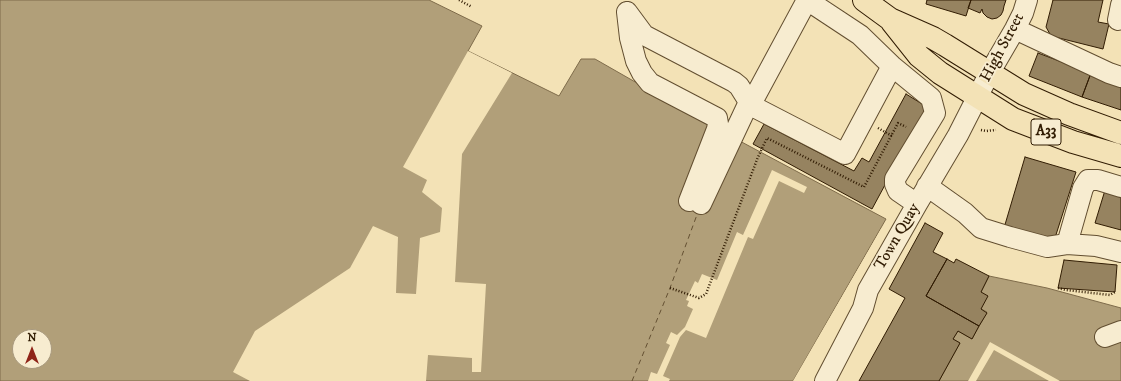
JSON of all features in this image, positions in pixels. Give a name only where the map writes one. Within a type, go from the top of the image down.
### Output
[{"type":"main road","name":"A33","points":[[864,0],[890,19],[933,38],[1024,94],[1069,114],[1121,133]]},
{"type":"main road","name":"A33","points":[[890,19],[918,56],[940,73],[1013,119],[1073,142],[1121,156]]},
{"type":"street","points":[[695,203],[725,133],[748,99],[807,0],[860,35],[892,66],[931,98],[934,113],[895,179],[895,184],[898,191],[916,204]]},
{"type":"street","name":"High Street","points":[[977,96],[1015,29],[1023,13],[1027,0]]},
{"type":"street","points":[[626,6],[644,35],[734,82],[739,86],[756,108],[845,154],[892,66]]},
{"type":"street","points":[[626,6],[630,38],[636,61],[642,73],[650,82],[717,118],[718,124],[725,133]]},
{"type":"street","points":[[1015,29],[1109,73],[1121,77]]},
{"type":"street","points":[[636,61],[637,54],[644,46],[658,42]]},
{"type":"street","name":"Town Quay","points":[[829,378],[864,308],[868,290],[916,204],[958,135],[977,96]]},
{"type":"street","points":[[1068,244],[1083,188],[1088,180],[1098,180],[1121,186]]},
{"type":"street","points":[[927,186],[965,213],[981,228],[1047,246],[1068,244],[1096,246],[1121,252]]},
{"type":"path","points":[[459,0],[472,7]]},
{"type":"path","points":[[670,288],[699,298],[706,294],[760,152]]},
{"type":"path","points":[[1058,288],[1110,295],[1115,292]]},
{"type":"shaded area","points":[[0,0],[429,0],[482,26],[468,51],[559,96],[581,59],[595,59],[721,131],[886,219],[793,381],[0,381]]},
{"type":"shaded area","points":[[989,276],[1047,288],[1121,308],[1121,381],[939,381],[960,343],[953,339],[958,331],[972,339],[987,312],[981,309],[981,292]]},
{"type":"pier","points":[[468,51],[512,73],[462,154],[455,282],[486,284],[481,372],[472,372],[472,358],[428,355],[426,381],[250,381],[233,372],[255,331],[350,268],[373,226],[398,237],[396,293],[416,294],[420,238],[440,232],[442,208],[422,192],[427,180],[403,167]]},
{"type":"pier","points":[[772,170],[807,187],[804,193],[779,181],[753,239],[748,237],[706,338],[686,330],[680,337],[663,376],[670,379],[669,381],[648,381],[651,372],[657,374],[670,345],[666,343],[671,332],[677,335],[685,327],[693,309],[687,306],[689,301],[686,300],[695,281],[698,283],[702,274],[717,280],[737,232],[743,235]]},
{"type":"pier","points":[[881,229],[796,381],[793,381]]},
{"type":"pier","points":[[990,342],[1060,381],[1049,381],[994,350],[976,381],[968,381]]},
{"type":"building","points":[[927,0],[971,0],[966,16],[926,4]]},
{"type":"building","points":[[971,0],[1006,0],[1001,15],[992,19],[983,13],[982,9],[980,13],[968,8]]},
{"type":"building","points":[[1053,0],[1103,0],[1098,22],[1109,24],[1103,49],[1051,36],[1046,27]]},
{"type":"building","points":[[1038,53],[1091,73],[1082,97],[1029,76]]},
{"type":"building","points":[[1091,73],[1121,83],[1121,110],[1082,97]]},
{"type":"building","points":[[906,94],[927,107],[872,209],[753,144],[764,124],[854,171],[862,158],[869,162]]},
{"type":"building","points":[[1025,157],[1076,172],[1054,241],[1004,228]]},
{"type":"building","points":[[1106,187],[1121,191],[1121,230],[1095,223]]},
{"type":"building","points":[[925,223],[943,233],[933,252],[947,259],[926,296],[979,326],[972,339],[958,331],[953,339],[960,343],[939,381],[859,381],[905,298],[889,289]]},
{"type":"building","points":[[947,259],[954,263],[956,259],[989,276],[981,292],[988,296],[981,309],[987,313],[979,326],[926,296]]},
{"type":"building","points":[[1064,260],[1117,265],[1115,292],[1058,288]]},
{"type":"ferry route","points":[[632,381],[670,288],[698,212]]}]
